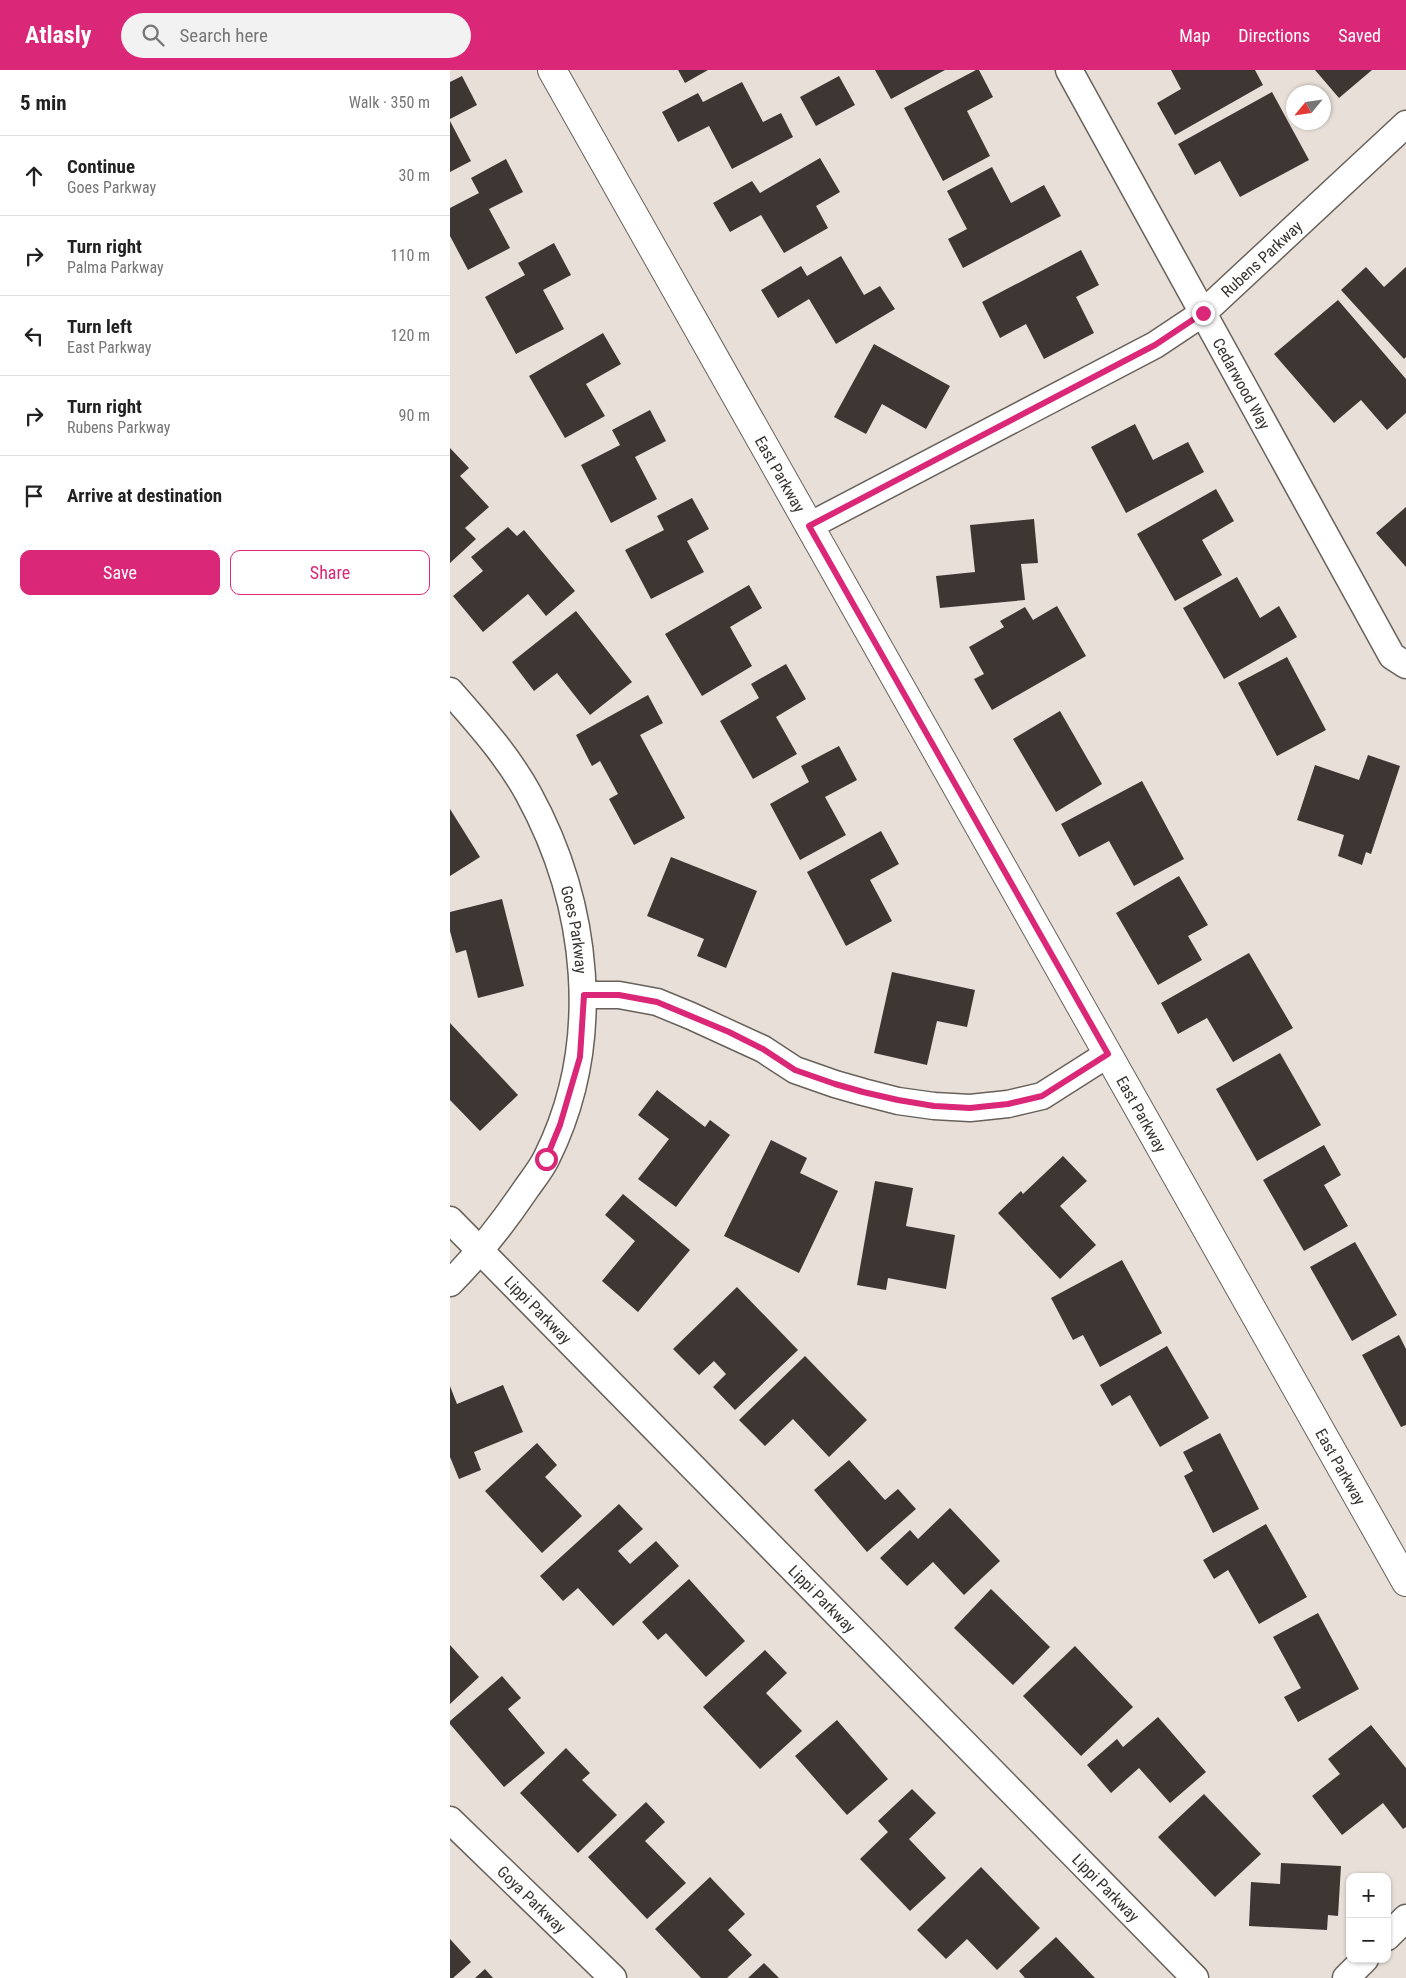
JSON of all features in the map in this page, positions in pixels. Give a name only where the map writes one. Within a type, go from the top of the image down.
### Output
[{"type":"street","name":"East Parkway","points":[[552,70],[1406,1582]]},
{"type":"street","name":"Cedarwood Way","points":[[1069,70],[1392,656],[1406,665]]},
{"type":"street","name":"Rubens Parkway","points":[[809,526],[1155,345],[1203,313],[1406,124]]},
{"type":"street","name":"Goes Parkway","points":[[450,691],[486,732],[508,762],[528,792],[543,823],[557,856],[568,891],[581,949],[584,995],[580,1057],[560,1125],[546,1159],[507,1218],[481,1250],[450,1283]]},
{"type":"street","points":[[584,995],[619,995],[657,1002],[729,1032],[763,1049],[795,1070],[872,1094],[934,1106],[970,1108],[998,1105],[1042,1096],[1108,1054]]},
{"type":"street","name":"Lippi Parkway","points":[[450,1220],[1195,1978]]},
{"type":"street","name":"Goya Parkway","points":[[450,1820],[613,1978]]},
{"type":"street","points":[[1391,1933],[1406,1918]]},
{"type":"street","points":[[1346,1978],[1361,1963]]},
{"type":"building","points":[[678,70],[708,70],[685,83]]},
{"type":"building","points":[[875,70],[945,70],[891,99]]},
{"type":"building","points":[[979,70],[993,97],[967,111],[990,156],[943,181],[904,108]]},
{"type":"building","points":[[1171,70],[1255,70],[1263,85],[1175,135],[1157,103],[1181,89]]},
{"type":"building","points":[[1315,70],[1372,70],[1339,98],[1331,89],[1331,85],[1328,85]]},
{"type":"building","points":[[462,76],[477,105],[450,119],[450,82]]},
{"type":"building","points":[[839,76],[855,105],[816,126],[800,97]]},
{"type":"building","points":[[742,82],[763,122],[781,113],[793,137],[732,169],[709,126],[678,142],[662,112],[698,93],[703,102]]},
{"type":"building","points":[[1272,92],[1286,118],[1286,130],[1293,130],[1309,160],[1240,197],[1220,161],[1195,175],[1178,144]]},
{"type":"building","points":[[450,121],[471,161],[450,172]]},
{"type":"building","points":[[820,158],[840,192],[816,206],[828,228],[784,253],[761,215],[730,232],[713,203],[752,181],[760,193]]},
{"type":"building","points":[[506,159],[523,192],[489,209],[510,248],[468,270],[450,236],[450,208],[479,193],[471,178]]},
{"type":"building","points":[[992,167],[1011,203],[1044,185],[1061,216],[963,268],[948,239],[967,229],[947,191]]},
{"type":"building","points":[[554,243],[571,275],[543,290],[564,329],[516,354],[485,297],[525,275],[518,263]]},
{"type":"building","points":[[1081,250],[1099,285],[1076,297],[1094,333],[1044,359],[1026,324],[1000,338],[982,302]]},
{"type":"building","points":[[841,256],[864,295],[880,286],[895,309],[836,344],[809,299],[778,318],[761,290],[801,266],[807,276]]},
{"type":"building","points":[[1366,267],[1384,287],[1406,267],[1406,357],[1404,359],[1341,290]]},
{"type":"building","points":[[1338,300],[1406,379],[1406,413],[1387,430],[1361,400],[1334,423],[1274,354]]},
{"type":"building","points":[[603,333],[621,364],[586,384],[605,416],[565,438],[529,376]]},
{"type":"building","points":[[874,344],[950,386],[926,429],[882,404],[866,434],[834,417]]},
{"type":"building","points":[[650,410],[666,441],[635,457],[657,499],[611,523],[581,465],[620,445],[612,430]]},
{"type":"building","points":[[1135,424],[1153,460],[1188,442],[1204,472],[1126,513],[1091,447]]},
{"type":"building","points":[[450,448],[469,468],[460,476],[489,507],[465,528],[476,539],[450,563]]},
{"type":"building","points":[[1216,489],[1234,521],[1202,540],[1222,575],[1175,601],[1137,534]]},
{"type":"building","points":[[692,498],[709,529],[687,541],[704,572],[651,599],[625,550],[664,530],[657,516]]},
{"type":"building","points":[[1406,507],[1406,567],[1376,533]]},
{"type":"building","points":[[1034,519],[1038,563],[1021,564],[1025,600],[940,608],[936,576],[975,572],[970,525]]},
{"type":"building","points":[[508,527],[517,536],[524,530],[575,591],[546,616],[528,594],[483,632],[453,596],[483,571],[471,557]]},
{"type":"building","points":[[1237,577],[1260,618],[1279,606],[1297,637],[1224,679],[1183,608]]},
{"type":"building","points":[[749,585],[762,608],[730,627],[752,666],[702,696],[665,634]]},
{"type":"building","points":[[1057,606],[1086,656],[992,710],[974,679],[984,674],[969,647],[1004,627],[1000,621],[1025,607],[1033,620]]},
{"type":"building","points":[[576,611],[632,682],[590,715],[557,673],[534,691],[512,662]]},
{"type":"building","points":[[1287,657],[1326,730],[1277,756],[1238,683]]},
{"type":"building","points":[[786,664],[806,699],[776,717],[797,754],[753,779],[720,721],[759,698],[751,684]]},
{"type":"building","points":[[648,695],[663,723],[640,735],[685,818],[634,845],[609,799],[618,794],[600,761],[592,766],[576,735]]},
{"type":"building","points":[[1060,711],[1102,784],[1056,812],[1013,739]]},
{"type":"building","points":[[839,746],[857,780],[825,797],[846,835],[800,860],[770,804],[809,782],[801,766]]},
{"type":"building","points":[[1368,755],[1400,766],[1371,854],[1366,852],[1362,865],[1338,856],[1344,835],[1297,820],[1315,765],[1359,780]]},
{"type":"building","points":[[1142,781],[1184,859],[1134,886],[1109,841],[1079,857],[1061,824]]},
{"type":"building","points":[[450,809],[480,857],[450,876]]},
{"type":"building","points":[[881,831],[899,864],[870,880],[892,921],[846,946],[807,872]]},
{"type":"building","points":[[671,857],[757,891],[726,968],[697,956],[704,939],[647,916]]},
{"type":"building","points":[[1179,876],[1208,925],[1188,936],[1202,960],[1158,985],[1116,913]]},
{"type":"building","points":[[502,899],[524,986],[478,998],[466,950],[456,953],[450,931],[450,912]]},
{"type":"building","points":[[1249,953],[1293,1028],[1233,1062],[1207,1018],[1178,1034],[1161,1003]]},
{"type":"building","points":[[892,972],[975,990],[967,1027],[937,1021],[927,1065],[874,1053]]},
{"type":"building","points":[[450,1023],[518,1095],[480,1131],[450,1100]]},
{"type":"building","points":[[1280,1053],[1321,1125],[1257,1161],[1216,1089]]},
{"type":"building","points":[[657,1090],[705,1127],[710,1120],[730,1135],[676,1207],[638,1179],[669,1139],[638,1115]]},
{"type":"building","points":[[771,1140],[807,1158],[800,1173],[838,1191],[799,1273],[724,1236]]},
{"type":"building","points":[[1324,1145],[1341,1175],[1324,1185],[1348,1226],[1304,1251],[1263,1180]]},
{"type":"building","points":[[1063,1156],[1087,1181],[1060,1206],[1096,1245],[1060,1279],[998,1213],[1021,1191],[1023,1194]]},
{"type":"building","points":[[875,1181],[913,1188],[906,1226],[955,1235],[946,1289],[888,1278],[886,1290],[857,1285]]},
{"type":"building","points":[[623,1194],[690,1250],[638,1312],[602,1281],[635,1241],[605,1215]]},
{"type":"building","points":[[1355,1242],[1397,1315],[1352,1341],[1310,1267]]},
{"type":"building","points":[[1122,1260],[1162,1333],[1100,1367],[1083,1335],[1073,1340],[1051,1298]]},
{"type":"building","points":[[737,1287],[798,1350],[735,1410],[713,1387],[726,1374],[714,1361],[699,1375],[673,1349]]},
{"type":"building","points":[[1399,1335],[1406,1349],[1406,1425],[1401,1427],[1362,1355]]},
{"type":"building","points":[[1167,1346],[1209,1418],[1160,1447],[1130,1395],[1112,1406],[1100,1385]]},
{"type":"building","points":[[805,1356],[867,1420],[829,1457],[793,1419],[765,1446],[739,1420]]},
{"type":"building","points":[[503,1385],[523,1432],[474,1452],[481,1470],[459,1479],[450,1457],[450,1386],[457,1404]]},
{"type":"building","points":[[1220,1433],[1259,1509],[1213,1533],[1184,1476],[1193,1471],[1183,1452]]},
{"type":"building","points":[[537,1443],[557,1465],[545,1477],[582,1516],[542,1553],[485,1491]]},
{"type":"building","points":[[849,1460],[885,1500],[898,1489],[916,1509],[867,1552],[814,1490]]},
{"type":"building","points":[[619,1504],[643,1529],[618,1551],[630,1564],[656,1541],[679,1566],[613,1626],[578,1588],[563,1601],[540,1576]]},
{"type":"building","points":[[950,1508],[1000,1561],[964,1595],[933,1562],[907,1586],[880,1558],[910,1530],[918,1539]]},
{"type":"building","points":[[1266,1524],[1307,1597],[1259,1624],[1228,1570],[1214,1579],[1203,1560]]},
{"type":"building","points":[[689,1579],[745,1641],[706,1677],[666,1633],[658,1640],[642,1622]]},
{"type":"building","points":[[991,1589],[1050,1647],[1013,1685],[954,1628]]},
{"type":"building","points":[[1318,1613],[1359,1689],[1298,1722],[1284,1697],[1301,1688],[1273,1637]]},
{"type":"building","points":[[450,1645],[479,1677],[450,1704]]},
{"type":"building","points":[[1075,1646],[1133,1707],[1081,1756],[1023,1696]]},
{"type":"building","points":[[765,1650],[787,1673],[766,1693],[802,1731],[760,1769],[703,1707]]},
{"type":"building","points":[[502,1676],[521,1698],[508,1709],[545,1753],[504,1787],[450,1724],[450,1721]]},
{"type":"building","points":[[1158,1717],[1206,1772],[1170,1803],[1139,1768],[1111,1793],[1087,1765],[1117,1739],[1123,1747]]},
{"type":"building","points":[[837,1720],[888,1779],[847,1815],[795,1756]]},
{"type":"building","points":[[1371,1725],[1406,1768],[1406,1827],[1403,1829],[1383,1803],[1342,1835],[1312,1796],[1340,1774],[1328,1759]]},
{"type":"building","points":[[566,1748],[590,1773],[582,1780],[617,1815],[578,1853],[520,1793]]},
{"type":"building","points":[[912,1789],[936,1813],[909,1839],[946,1878],[910,1911],[860,1859],[888,1832],[878,1821]]},
{"type":"building","points":[[1204,1794],[1261,1854],[1215,1897],[1158,1837]]},
{"type":"building","points":[[646,1802],[665,1822],[645,1841],[686,1883],[647,1919],[588,1857]]},
{"type":"building","points":[[1281,1863],[1341,1866],[1338,1916],[1328,1915],[1327,1930],[1249,1926],[1251,1882],[1280,1884]]},
{"type":"building","points":[[981,1867],[1040,1928],[997,1970],[967,1939],[946,1959],[917,1930]]},
{"type":"building","points":[[710,1877],[745,1914],[728,1930],[752,1955],[727,1978],[701,1978],[655,1929]]},
{"type":"building","points":[[1056,1937],[1095,1978],[1025,1978],[1019,1971]]},
{"type":"building","points":[[450,1939],[471,1962],[453,1978],[450,1978]]},
{"type":"building","points":[[764,1963],[779,1978],[748,1978]]},
{"type":"building","points":[[485,1969],[493,1978],[475,1978]]},
{"type":"route","points":[[546,1159],[560,1125],[580,1057],[584,995],[619,995],[657,1002],[729,1032],[763,1049],[795,1070],[863,1092],[934,1106],[970,1108],[1008,1104],[1042,1096],[1108,1054],[809,526],[1155,345],[1203,313]]}]
